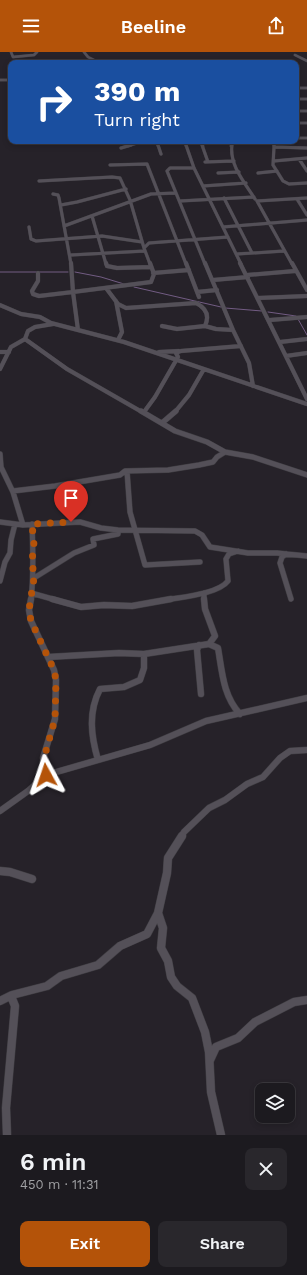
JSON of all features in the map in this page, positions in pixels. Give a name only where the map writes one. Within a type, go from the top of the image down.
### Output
[{"type":"street","points":[[11,52],[13,57],[34,56],[37,52]]},
{"type":"street","points":[[84,52],[88,58],[93,60]]},
{"type":"street","points":[[295,55],[306,59]]},
{"type":"street","points":[[121,148],[134,144]]},
{"type":"street","points":[[158,144],[161,154]]},
{"type":"street","points":[[186,144],[186,148],[194,168],[270,320],[270,326],[280,342],[307,399]]},
{"type":"street","points":[[202,144],[207,162],[234,161]]},
{"type":"street","points":[[232,144],[234,161],[239,172],[307,290]]},
{"type":"street","points":[[307,148],[274,147],[273,165],[285,182],[307,183]]},
{"type":"street","points":[[274,161],[307,158]]},
{"type":"street","points":[[299,159],[307,170]]},
{"type":"street","points":[[110,165],[147,164],[199,297]]},
{"type":"street","points":[[194,168],[167,169],[233,330],[249,363],[253,386]]},
{"type":"street","points":[[218,173],[239,172]]},
{"type":"street","points":[[258,173],[277,172]]},
{"type":"street","points":[[38,274],[38,281],[32,291],[33,294],[38,296],[151,282],[154,278],[123,180],[117,177],[39,182]]},
{"type":"street","points":[[203,186],[246,183]]},
{"type":"street","points":[[61,205],[79,203],[126,189]]},
{"type":"street","points":[[53,194],[58,195],[61,205],[66,238],[71,255],[73,292],[78,330]]},
{"type":"street","points":[[64,226],[151,194],[176,194]]},
{"type":"street","points":[[180,201],[254,197]]},
{"type":"street","points":[[224,198],[252,253]]},
{"type":"street","points":[[297,198],[307,215]]},
{"type":"street","points":[[256,201],[307,198]]},
{"type":"street","points":[[92,216],[108,267],[151,267]]},
{"type":"street","points":[[223,228],[307,220]]},
{"type":"street","points":[[29,227],[31,239],[36,241],[98,236],[142,242]]},
{"type":"street","points":[[145,249],[149,243],[228,238]]},
{"type":"street","points":[[71,255],[145,249]]},
{"type":"street","points":[[237,254],[284,251]]},
{"type":"street","points":[[153,273],[189,270]]},
{"type":"street","points":[[213,280],[296,271]]},
{"type":"street","points":[[106,288],[121,307],[126,308],[196,303],[203,307],[208,314],[208,321],[205,326]]},
{"type":"street","points":[[197,292],[217,290]]},
{"type":"street","points":[[258,298],[307,296]]},
{"type":"street","points":[[116,301],[122,332],[118,340]]},
{"type":"street","points":[[0,305],[20,314],[40,317],[55,324],[118,340],[152,352],[196,363],[197,367],[307,404]]},
{"type":"street","points":[[270,320],[307,317]]},
{"type":"street","points":[[0,369],[14,345],[25,339],[27,332],[31,328],[55,324]]},
{"type":"street","points":[[162,326],[165,329],[174,330],[205,326],[216,329],[233,330]]},
{"type":"street","points":[[280,342],[307,338]]},
{"type":"street","points":[[25,339],[59,364],[175,431],[207,442],[225,452],[253,457],[307,476]]},
{"type":"street","points":[[152,352],[241,346]]},
{"type":"street","points":[[144,412],[155,397],[176,358],[176,353],[181,351]]},
{"type":"street","points":[[0,352],[9,352]]},
{"type":"street","points":[[286,356],[307,354]]},
{"type":"street","points":[[162,423],[168,420],[194,387],[204,369]]},
{"type":"street","points":[[13,491],[55,486],[112,476],[127,471],[168,470],[199,465],[213,462],[217,457],[225,452]]},
{"type":"street","points":[[0,454],[1,467],[13,491],[23,524]]},
{"type":"street","points":[[127,471],[130,512],[136,530],[144,565],[200,562]]},
{"type":"street","points":[[0,522],[15,524],[80,522],[101,528],[118,530],[195,531],[202,535],[210,547],[239,551],[307,556]]},
{"type":"street","points":[[0,581],[5,562],[10,553],[11,540],[15,524]]},
{"type":"street","points":[[32,524],[34,545],[32,560],[34,578],[29,610],[31,621],[48,657],[56,680],[55,719],[44,758],[46,775]]},
{"type":"street","points":[[34,578],[74,553],[94,545],[94,539],[118,534],[118,530]]},
{"type":"street","points":[[31,593],[81,607],[104,605],[132,606],[204,593],[225,586],[228,581],[226,559],[229,554],[239,551]]},
{"type":"street","points":[[286,554],[282,557],[280,568],[291,599]]},
{"type":"street","points":[[204,593],[205,609],[215,636],[227,695],[233,708],[240,714]]},
{"type":"street","points":[[210,644],[215,636]]},
{"type":"street","points":[[48,657],[144,654],[210,644],[218,648]]},
{"type":"street","points":[[199,645],[197,650],[200,694]]},
{"type":"street","points":[[98,760],[93,745],[91,722],[96,695],[100,689],[124,687],[140,680],[144,668],[144,654]]},
{"type":"street","points":[[0,811],[28,791],[46,775],[150,745],[206,721],[307,698]]},
{"type":"street","points":[[0,1001],[11,996],[48,986],[61,976],[98,965],[120,946],[147,934],[156,922],[167,873],[168,858],[184,832],[209,808],[225,800],[247,784],[263,777],[280,758],[290,751],[307,750]]},
{"type":"street","points":[[0,871],[10,872],[32,879]]},
{"type":"street","points":[[158,912],[163,928],[161,943],[163,953],[168,961],[174,982],[194,1001],[205,1032],[211,1092],[221,1135]]},
{"type":"street","points":[[7,1135],[6,1108],[15,1006],[11,996]]},
{"type":"street","points":[[209,1062],[216,1047],[238,1038],[255,1022],[294,1002],[307,1000]]},
{"type":"waterway","points":[[0,272],[68,272]]},
{"type":"waterway","points":[[75,272],[101,277],[124,284]]},
{"type":"waterway","points":[[134,287],[221,307]]},
{"type":"waterway","points":[[225,308],[262,311]]},
{"type":"waterway","points":[[268,312],[296,316]]},
{"type":"waterway","points":[[298,319],[307,335]]},
{"type":"route","points":[[46,775],[44,758],[55,719],[56,680],[54,670],[31,621],[29,610],[34,578],[32,560],[34,545],[32,524],[71,522]]}]
